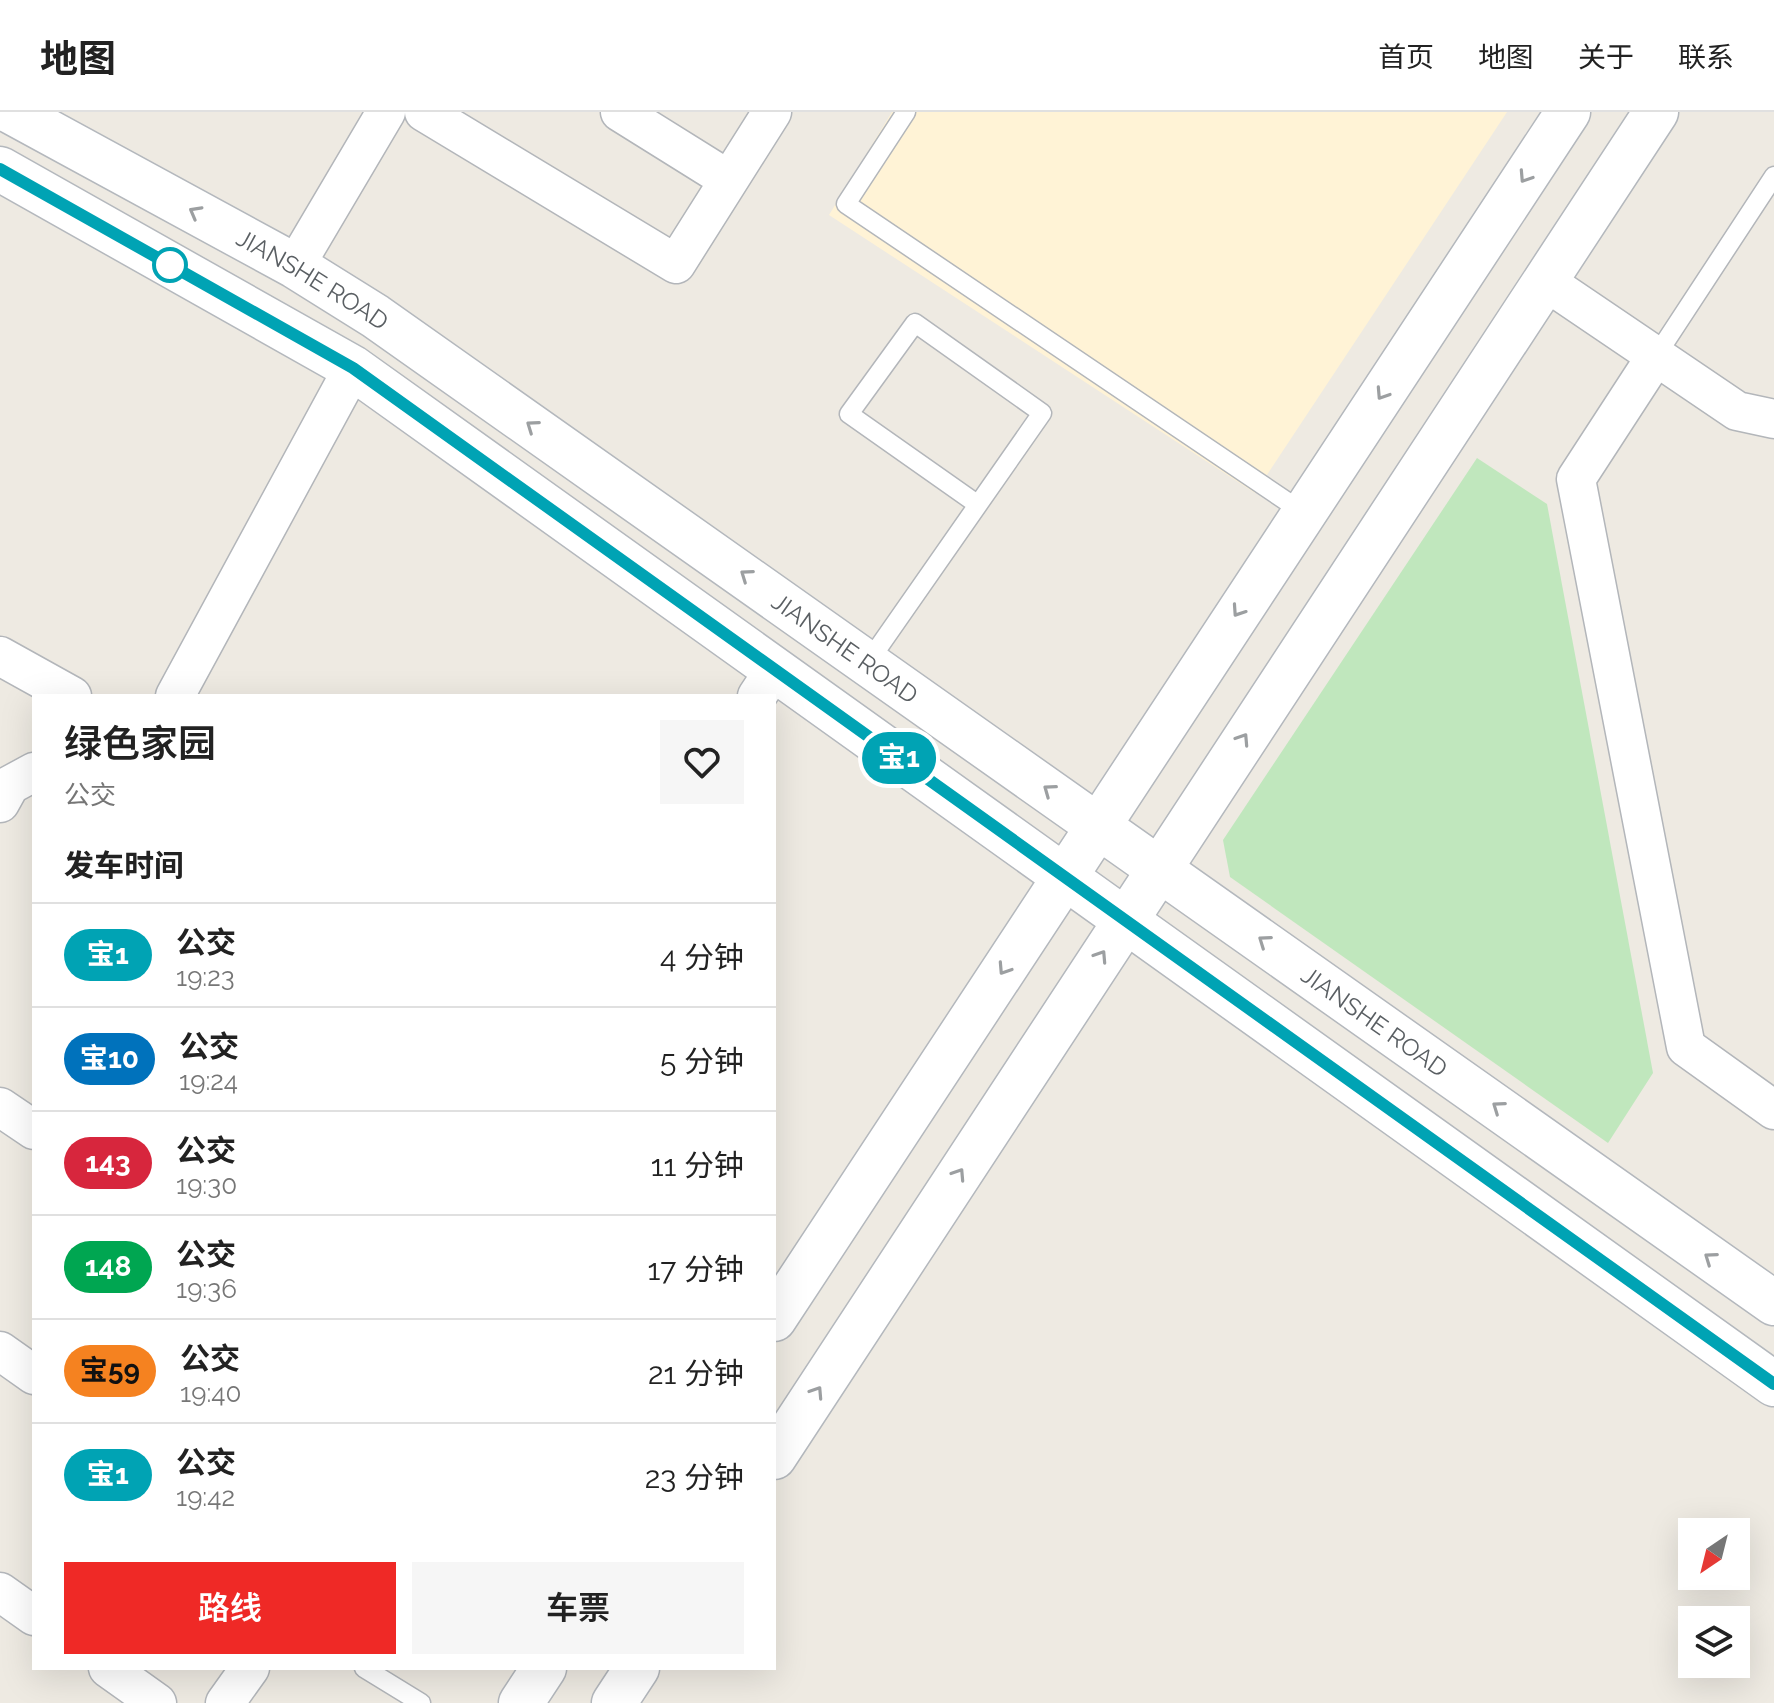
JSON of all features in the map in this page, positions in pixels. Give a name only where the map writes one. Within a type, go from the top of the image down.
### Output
[{"type":"main road","name":"JIANSHE ROAD","points":[[12,112],[295,266],[375,316],[869,661],[1774,1303]]},
{"type":"main road","points":[[776,1316],[1568,112]]},
{"type":"main road","points":[[776,1454],[1656,112]]},
{"type":"main road","points":[[0,169],[353,368],[766,682],[1065,877],[1774,1384]]},
{"type":"main road","points":[[521,1703],[543,1670]]},
{"type":"main road","points":[[614,1703],[636,1670]]},
{"type":"street","points":[[295,266],[386,112]]},
{"type":"street","points":[[424,112],[676,264],[772,112]]},
{"type":"street","points":[[620,112],[729,180]]},
{"type":"street","points":[[1545,281],[1737,411],[1774,419]]},
{"type":"street","points":[[1656,356],[1576,479],[1686,1047],[1774,1110]]},
{"type":"street","points":[[176,694],[353,368]]},
{"type":"street","points":[[0,656],[68,694]]},
{"type":"street","points":[[0,803],[10,785],[32,773]]},
{"type":"street","points":[[0,1107],[32,1129]]},
{"type":"street","points":[[0,1351],[32,1374]]},
{"type":"street","points":[[0,1592],[32,1615]]},
{"type":"street","points":[[111,1670],[157,1703]]},
{"type":"street","points":[[225,1703],[249,1670]]},
{"type":"lane","points":[[906,112],[846,204],[1304,513]]},
{"type":"lane","points":[[1656,356],[1774,176]]},
{"type":"lane","points":[[869,661],[1042,413],[915,323],[849,414],[977,504]]},
{"type":"lane","points":[[367,1670],[421,1703]]},
{"type":"shaded area","points":[[892,112],[1507,112],[1255,493],[829,215]]},
{"type":"green space","points":[[1477,458],[1547,504],[1653,1073],[1608,1143],[1230,877],[1223,840]]},
{"type":"bus line","name":"宝1","points":[[0,169],[353,368],[1774,1384]]}]
